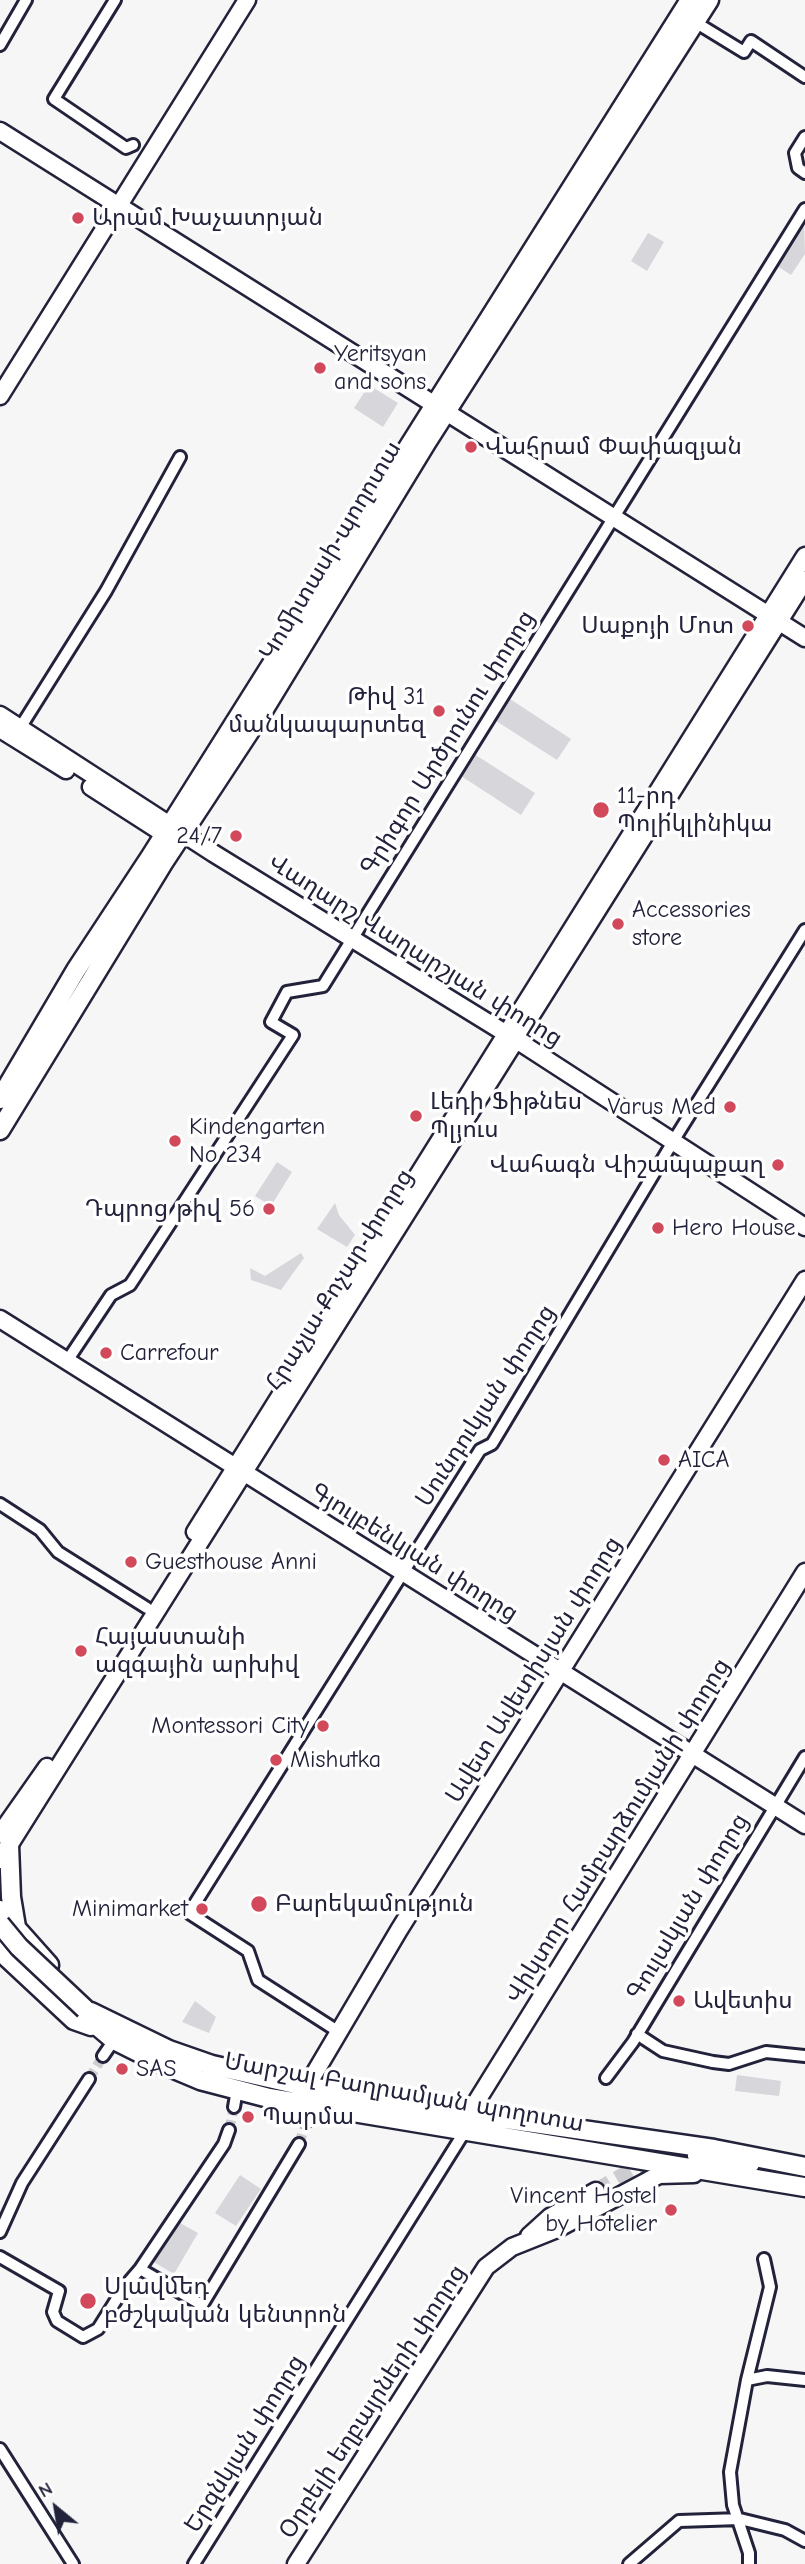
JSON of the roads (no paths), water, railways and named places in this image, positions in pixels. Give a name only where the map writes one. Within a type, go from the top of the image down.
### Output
[{"type":"main road","name":"Կոմիտասի պողոտա","points":[[0,1130],[174,834],[439,410],[690,0]]},
{"type":"main road","name":"Կոմիտասի պողոտա","points":[[439,410],[709,0]]},
{"type":"main road","name":"Կոմիտասի պողոտա","points":[[0,1099],[83,959],[174,834]]},
{"type":"main road","points":[[3,1846],[11,1896],[4,1931]]},
{"type":"main road","points":[[0,1910],[4,1931],[108,2030]]},
{"type":"main road","name":"Մարշալ Բաղրամյան պողոտա","points":[[4,1931],[83,2011],[108,2030],[235,2099],[308,2114],[465,2132],[805,2187]]},
{"type":"main road","points":[[0,1951],[74,2020],[108,2030]]},
{"type":"main road","name":"Մարշալ Բաղրամյան պողոտա","points":[[108,2030],[212,2065],[307,2086],[471,2114],[713,2149],[804,2167]]},
{"type":"street","points":[[0,45],[26,0]]},
{"type":"street","points":[[115,0],[54,99],[126,148],[133,145]]},
{"type":"street","points":[[0,396],[247,0]]},
{"type":"street","points":[[695,22],[744,52],[751,41],[805,78]]},
{"type":"street","points":[[0,131],[439,410],[805,638]]},
{"type":"street","points":[[805,137],[795,153],[798,168],[805,173]]},
{"type":"street","name":"Գրիգոր Արծրունու փողոց","points":[[66,1361],[111,1295],[130,1285],[293,1035],[271,1022],[287,992],[323,986],[805,209]]},
{"type":"street","points":[[20,728],[106,591],[180,457]]},
{"type":"street","name":"Հրաչյա Քոչար փողոց","points":[[3,1846],[774,618],[805,556]]},
{"type":"street","name":"Հրաչյա Քոչար փողոց","points":[[774,618],[805,580]]},
{"type":"street","name":"Վաղարշ Վաղարշյան փողոց","points":[[0,715],[174,834]]},
{"type":"street","name":"Վաղարշ Վաղարշյան փողոց","points":[[0,729],[509,1042],[805,1237]]},
{"type":"street","name":"Սունդուկյան փողոց","points":[[339,2032],[258,1980],[248,1951],[189,1913],[480,1450],[492,1444],[805,930]]},
{"type":"street","name":"Վաղարշ Վաղարշյան փողոց","points":[[671,1147],[805,1227]]},
{"type":"street","name":"Ավետ Ավետիսյան փողոց","points":[[307,2086],[559,1671],[805,1280]]},
{"type":"street","name":"Գյուլբենկյան փողոց","points":[[0,1319],[805,1825]]},
{"type":"street","name":"Հրաչյա Քոչար փողոց","points":[[3,1846],[46,1769],[147,1608],[241,1470]]},
{"type":"street","points":[[0,1504],[40,1530],[58,1552],[147,1608]]},
{"type":"street","name":"Վիկտոր Համբարձումյանի փողոց","points":[[465,2132],[471,2114],[805,1572]]},
{"type":"street","name":"Գուլակյան փողոց","points":[[606,2078],[637,2034],[805,1757]]},
{"type":"street","points":[[103,2056],[108,2030]]},
{"type":"street","points":[[637,2034],[663,2051],[713,2062],[729,2064],[766,2052],[805,2056]]},
{"type":"street","points":[[0,2232],[22,2183],[89,2079]]},
{"type":"street","points":[[0,2257],[59,2291],[53,2312],[57,2321],[83,2337],[98,2329],[224,2144],[229,2130]]},
{"type":"street","name":"Երզնկյան փողոց","points":[[194,2564],[465,2132]]},
{"type":"street","points":[[140,2269],[202,2305],[299,2144]]},
{"type":"street","points":[[696,2156],[768,2167],[804,2167]]},
{"type":"street","name":"Օրբելի եղբայրների փողոց","points":[[524,2241],[557,2230],[659,2175],[681,2173],[749,2178]]},
{"type":"street","name":"Օրբելի եղբայրների փողոց","points":[[296,2564],[472,2285],[502,2254],[524,2241],[550,2217],[596,2191]]},
{"type":"street","points":[[749,2564],[740,2519],[733,2505],[730,2472],[747,2380],[770,2287],[764,2259]]},
{"type":"street","points":[[747,2380],[768,2376],[805,2381]]},
{"type":"street","points":[[0,2449],[73,2564]]},
{"type":"street","points":[[629,2564],[679,2521],[740,2519],[785,2530],[805,2541]]},
{"type":"tunnel","points":[[89,2079],[103,2056]]},
{"type":"tunnel","points":[[229,2130],[234,2107]]},
{"type":"tunnel","points":[[299,2144],[306,2122]]},
{"type":"tunnel","points":[[596,2191],[645,2163],[669,2157],[696,2156]]},
{"type":"place","name":"Արամ Խաչատրյան","points":[[78,218]]},
{"type":"place","name":"Yeritsyan and sons","points":[[320,368]]},
{"type":"place","name":"Վահրամ Փափազյան","points":[[471,447]]},
{"type":"place","name":"Սաքոյի Մոտ","points":[[748,626]]},
{"type":"place","name":"Թիվ 31 մանկապարտեզ","points":[[439,711]]},
{"type":"place","name":"11-րդ Պոլիկլինիկա","points":[[601,810]]},
{"type":"place","name":"24/7","points":[[236,836]]},
{"type":"place","name":"Accessories store","points":[[618,924]]},
{"type":"place","name":"Varus Med","points":[[730,1107]]},
{"type":"place","name":"Լեդի Ֆիթնես Պլյուս","points":[[416,1116]]},
{"type":"place","name":"Kindengarten No 234","points":[[175,1141]]},
{"type":"place","name":"Վահագն Վիշապաքաղ","points":[[778,1165]]},
{"type":"place","name":"Դպրոց թիվ 56","points":[[269,1209]]},
{"type":"place","name":"Hero House","points":[[658,1228]]},
{"type":"place","name":"Carrefour","points":[[106,1353]]},
{"type":"place","name":"AICA","points":[[664,1460]]},
{"type":"place","name":"Guesthouse Anni","points":[[131,1562]]},
{"type":"place","name":"Հայաստանի ազգային արխիվ","points":[[81,1651]]},
{"type":"place","name":"Montessori City","points":[[323,1726]]},
{"type":"place","name":"Mishutka","points":[[276,1760]]},
{"type":"place","name":"Բարեկամություն","points":[[259,1904]]},
{"type":"place","name":"Minimarket","points":[[202,1909]]},
{"type":"place","name":"Ավետիս","points":[[679,2001]]},
{"type":"place","name":"SAS","points":[[122,2069]]},
{"type":"place","name":"Պարմա","points":[[248,2117]]},
{"type":"place","name":"Vincent Hostel by Hotelier","points":[[671,2210]]},
{"type":"place","name":"Սլավմեդ բժշկական կենտրոն","points":[[88,2301]]}]
